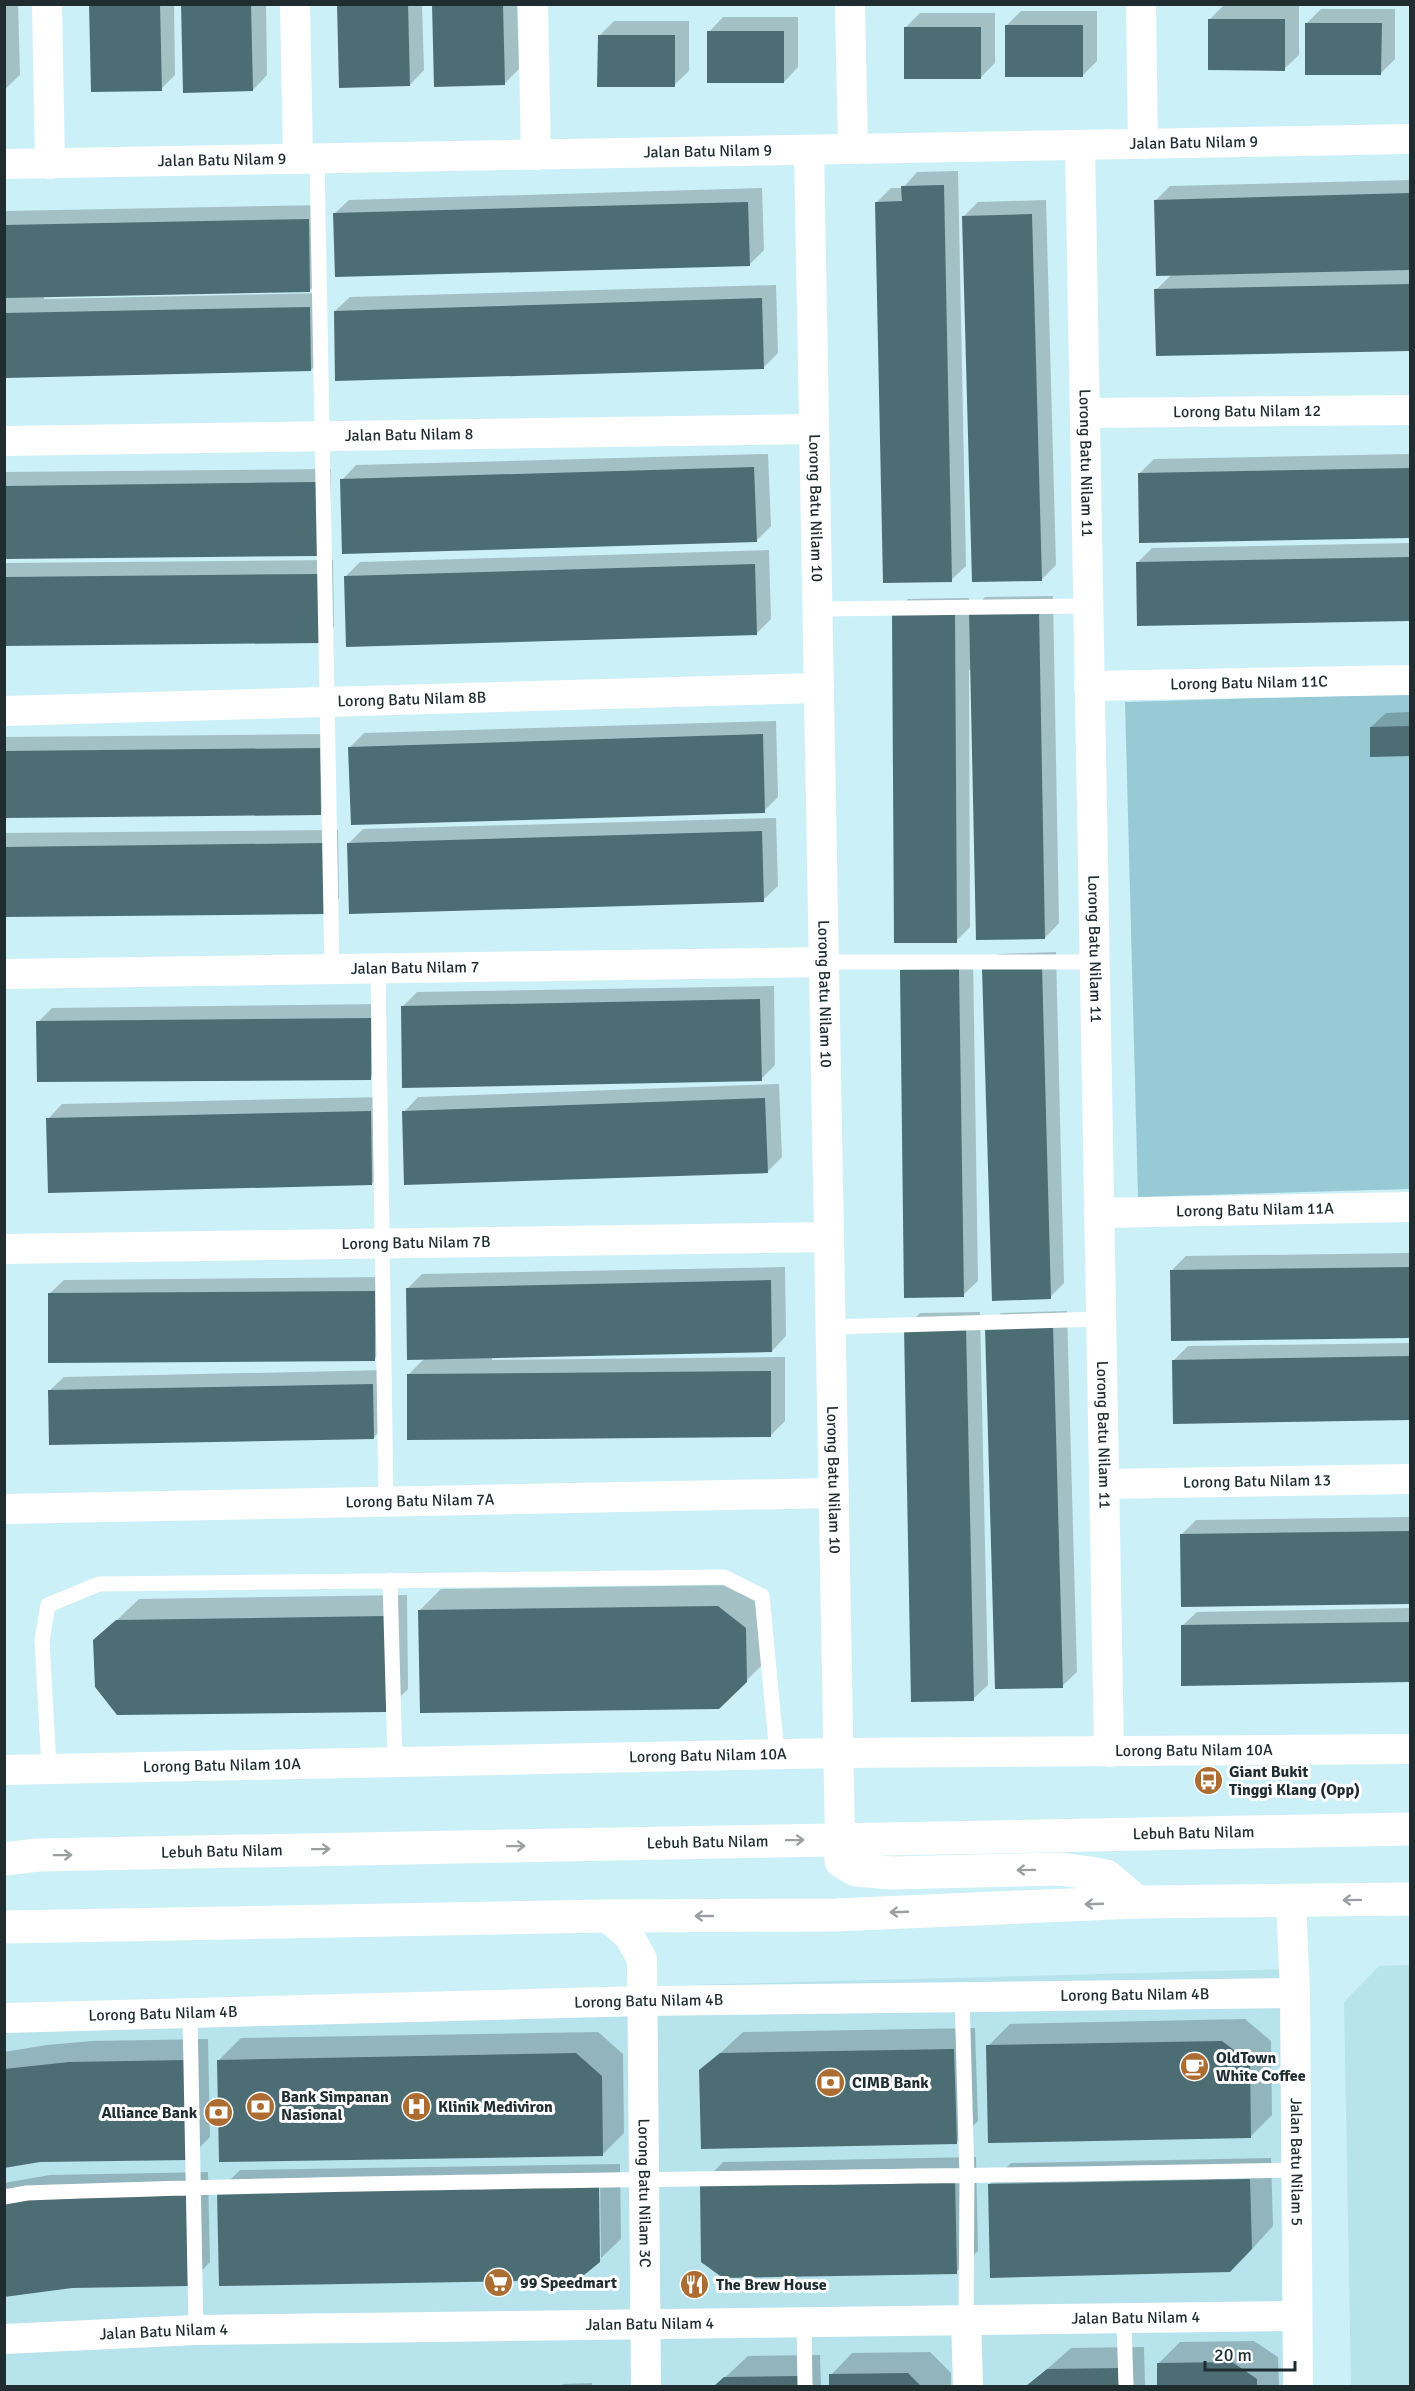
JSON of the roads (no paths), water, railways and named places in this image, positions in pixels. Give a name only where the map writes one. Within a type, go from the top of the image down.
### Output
[{"type":"main road","name":"Lebuh Batu Nilam","points":[[4,1859],[50,1855],[1410,1829]]},
{"type":"main road","points":[[840,1839],[841,1861],[856,1870],[892,1873],[1060,1869],[1106,1876],[1137,1902]]},
{"type":"main road","points":[[4,1927],[606,1916],[835,1915],[1137,1902],[1410,1899]]},
{"type":"street","points":[[47,4],[50,164]]},
{"type":"street","points":[[295,4],[307,159]]},
{"type":"street","points":[[533,4],[536,155]]},
{"type":"street","points":[[850,4],[853,149]]},
{"type":"street","points":[[1141,4],[1143,144]]},
{"type":"street","name":"Jalan Batu Nilam 9","points":[[4,164],[1410,139]]},
{"type":"street","name":"Lorong Batu Nilam 11","points":[[1080,145],[1108,1752]]},
{"type":"street","name":"Lorong Batu Nilam 10","points":[[809,150],[840,1839]]},
{"type":"street","name":"Lorong Batu Nilam 12","points":[[1085,413],[1410,410]]},
{"type":"street","name":"Jalan Batu Nilam 8","points":[[4,441],[814,429]]},
{"type":"street","name":"Lorong Batu Nilam 11C","points":[[1089,686],[1410,680]]},
{"type":"street","name":"Lorong Batu Nilam 8B","points":[[4,711],[819,688]]},
{"type":"street","name":"Jalan Batu Nilam 7","points":[[4,974],[824,962]]},
{"type":"street","name":"Lorong Batu Nilam 11A","points":[[1099,1213],[1410,1207]]},
{"type":"street","name":"Lorong Batu Nilam 7B","points":[[4,1249],[829,1237]]},
{"type":"street","name":"Lorong Batu Nilam 13","points":[[1104,1484],[1410,1479]]},
{"type":"street","name":"Lorong Batu Nilam 7A","points":[[4,1509],[834,1493]]},
{"type":"street","name":"Lorong Batu Nilam 10A","points":[[4,1770],[50,1767],[838,1753],[1410,1749]]},
{"type":"street","name":"Jalan Batu Nilam 5","points":[[1292,1902],[1298,2386]]},
{"type":"street","name":"Lorong Batu Nilam 3C","points":[[606,1916],[629,1936],[642,1959],[646,2386]]},
{"type":"street","name":"Lorong Batu Nilam 4B","points":[[4,2018],[643,2001],[1294,1993]]},
{"type":"street","name":"Jalan Batu Nilam 4","points":[[4,2339],[196,2330],[1124,2320],[1297,2316]]},
{"type":"street","points":[[966,2320],[969,2386]]},
{"type":"lane","points":[[307,159],[322,436],[332,969]]},
{"type":"lane","points":[[817,609],[1088,606]]},
{"type":"lane","points":[[824,962],[1094,962]]},
{"type":"lane","points":[[378,968],[386,1502]]},
{"type":"lane","points":[[830,1327],[1101,1319]]},
{"type":"lane","points":[[50,1767],[42,1640],[48,1605],[99,1584],[724,1577],[762,1596],[777,1754]]},
{"type":"lane","points":[[390,1580],[395,1761]]},
{"type":"lane","points":[[962,1996],[967,2177],[966,2320]]},
{"type":"lane","points":[[190,2014],[196,2330]]},
{"type":"lane","points":[[4,2197],[27,2193],[193,2187],[967,2177],[1295,2170]]},
{"type":"lane","points":[[1124,2320],[1126,2386]]},
{"type":"lane","points":[[804,2322],[805,2386]]},
{"type":"place","name":"Giant Bukit Tinggi Klang (Opp)","points":[[1208,1781]]},
{"type":"place","name":"OldTown White Coffee","points":[[1195,2067]]},
{"type":"place","name":"CIMB Bank","points":[[831,2083]]},
{"type":"place","name":"Bank Simpanan Nasional","points":[[260,2106]]},
{"type":"place","name":"Klinik Mediviron","points":[[417,2107]]},
{"type":"place","name":"Alliance Bank","points":[[218,2113]]},
{"type":"place","name":"99 Speedmart","points":[[499,2283]]},
{"type":"place","name":"The Brew House","points":[[695,2285]]}]
